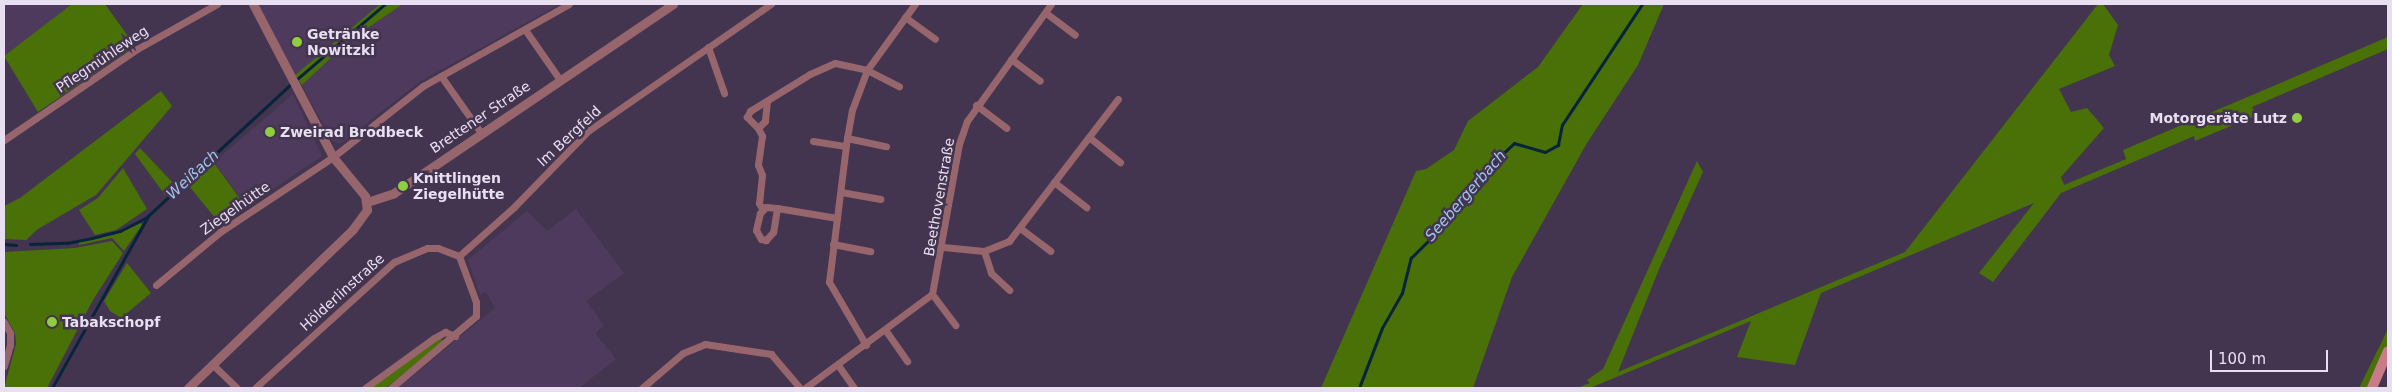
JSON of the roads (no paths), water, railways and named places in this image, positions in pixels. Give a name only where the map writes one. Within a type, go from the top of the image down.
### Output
[{"type":"main road","points":[[2372,388],[2388,351]]},
{"type":"street","name":"Pflegmühleweg","points":[[4,140],[137,49],[217,4]]},
{"type":"street","points":[[188,388],[353,229],[367,210],[367,202],[334,157],[253,4]]},
{"type":"street","name":"Ziegelhütte","points":[[156,285],[220,232],[334,157],[441,76],[526,30],[569,4]]},
{"type":"street","name":"Brettener Straße","points":[[367,202],[394,193],[673,4]]},
{"type":"street","name":"Im Bergfeld","points":[[459,256],[514,207],[588,131],[771,4]]},
{"type":"street","points":[[866,346],[832,291],[829,268],[847,138],[852,110],[866,70],[915,4]]},
{"type":"street","name":"Beethovenstraße","points":[[932,294],[943,247],[959,144],[976,105],[1051,4]]},
{"type":"street","points":[[1046,13],[1076,35]]},
{"type":"street","points":[[905,17],[935,39]]},
{"type":"street","points":[[526,30],[560,80]]},
{"type":"street","points":[[708,47],[724,93]]},
{"type":"street","points":[[1011,59],[1040,81]]},
{"type":"street","points":[[777,208],[773,232],[766,240],[761,239],[756,230],[762,209],[759,203],[762,175],[758,165],[762,136],[758,128],[747,117],[810,74],[835,63],[866,70],[899,86]]},
{"type":"street","points":[[441,76],[481,133]]},
{"type":"street","points":[[943,247],[984,251],[1001,246],[1020,228],[1118,99]]},
{"type":"street","points":[[758,128],[765,120],[767,102]]},
{"type":"street","points":[[976,105],[1006,128]]},
{"type":"street","points":[[1089,137],[1120,162]]},
{"type":"street","points":[[847,138],[886,146]]},
{"type":"street","points":[[812,142],[846,146]]},
{"type":"street","points":[[1054,182],[1086,207]]},
{"type":"street","points":[[841,192],[880,199]]},
{"type":"street","points":[[762,209],[777,208],[837,218]]},
{"type":"street","points":[[1020,228],[1050,251]]},
{"type":"street","points":[[833,244],[870,251]]},
{"type":"street","name":"Hölderlinstraße","points":[[255,388],[394,262],[427,248],[438,248],[459,256]]},
{"type":"street","points":[[984,251],[991,273],[1009,290]]},
{"type":"street","points":[[391,388],[455,336],[476,316],[476,302],[459,256]]},
{"type":"street","points":[[805,388],[866,346],[932,294],[955,325]]},
{"type":"street","points":[[4,322],[10,333],[4,366]]},
{"type":"street","points":[[886,331],[906,361]]},
{"type":"street","points":[[366,388],[434,338],[445,332],[455,336]]},
{"type":"street","points":[[642,388],[683,353],[704,344],[771,354],[800,388]]},
{"type":"street","points":[[212,364],[236,388]]},
{"type":"street","points":[[838,365],[854,388]]},
{"type":"waterway","name":"Weißach","points":[[296,80],[385,4]]},
{"type":"waterway","name":"Seebergerbach","points":[[1359,388],[1382,328],[1402,293],[1411,258],[1445,224],[1495,161],[1514,143],[1545,152],[1558,145],[1562,125],[1642,4]]},
{"type":"waterway","name":"Weißach","points":[[52,388],[148,216],[292,83]]},
{"type":"waterway","points":[[30,244],[67,243],[92,238],[120,231],[147,217]]},
{"type":"waterway","points":[[4,244],[16,245]]},
{"type":"place","name":"Getränke Nowitzki","points":[[297,42]]},
{"type":"place","name":"Motorgeräte Lutz","points":[[2297,118]]},
{"type":"place","name":"Zweirad Brodbeck","points":[[270,132]]},
{"type":"place","name":"Knittlingen Ziegelhütte","points":[[403,186]]},
{"type":"place","name":"Tabakschopf","points":[[52,322]]}]
